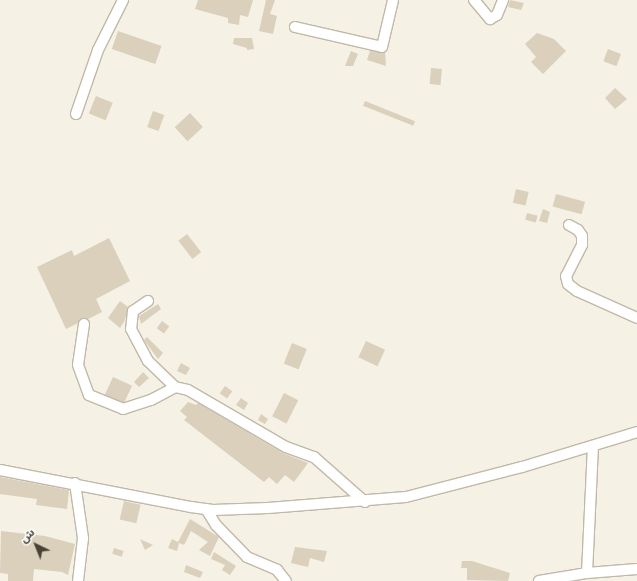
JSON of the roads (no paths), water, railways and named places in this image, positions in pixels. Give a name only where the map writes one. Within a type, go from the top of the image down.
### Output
[{"type":"street","points":[[76,114],[98,50],[123,0]]},
{"type":"street","points":[[295,27],[382,47],[393,0]]},
{"type":"street","points":[[474,0],[490,19],[497,15],[503,0]]},
{"type":"street","points":[[569,225],[578,230],[582,236],[582,245],[566,276],[568,284],[577,291],[637,318]]},
{"type":"street","points":[[148,301],[133,311],[131,329],[148,361],[175,387],[188,390],[212,402],[286,447],[314,457],[365,502]]},
{"type":"street","points":[[84,324],[78,365],[89,395],[123,409],[152,400],[175,387]]},
{"type":"street","points":[[0,470],[206,509],[268,508],[365,502],[406,497],[592,446],[637,432]]},
{"type":"street","points":[[587,573],[592,446]]},
{"type":"street","points":[[75,483],[83,538],[78,581]]},
{"type":"street","points":[[206,509],[216,525],[247,557],[277,570],[286,581]]},
{"type":"street","points":[[539,581],[587,573],[637,569]]}]
